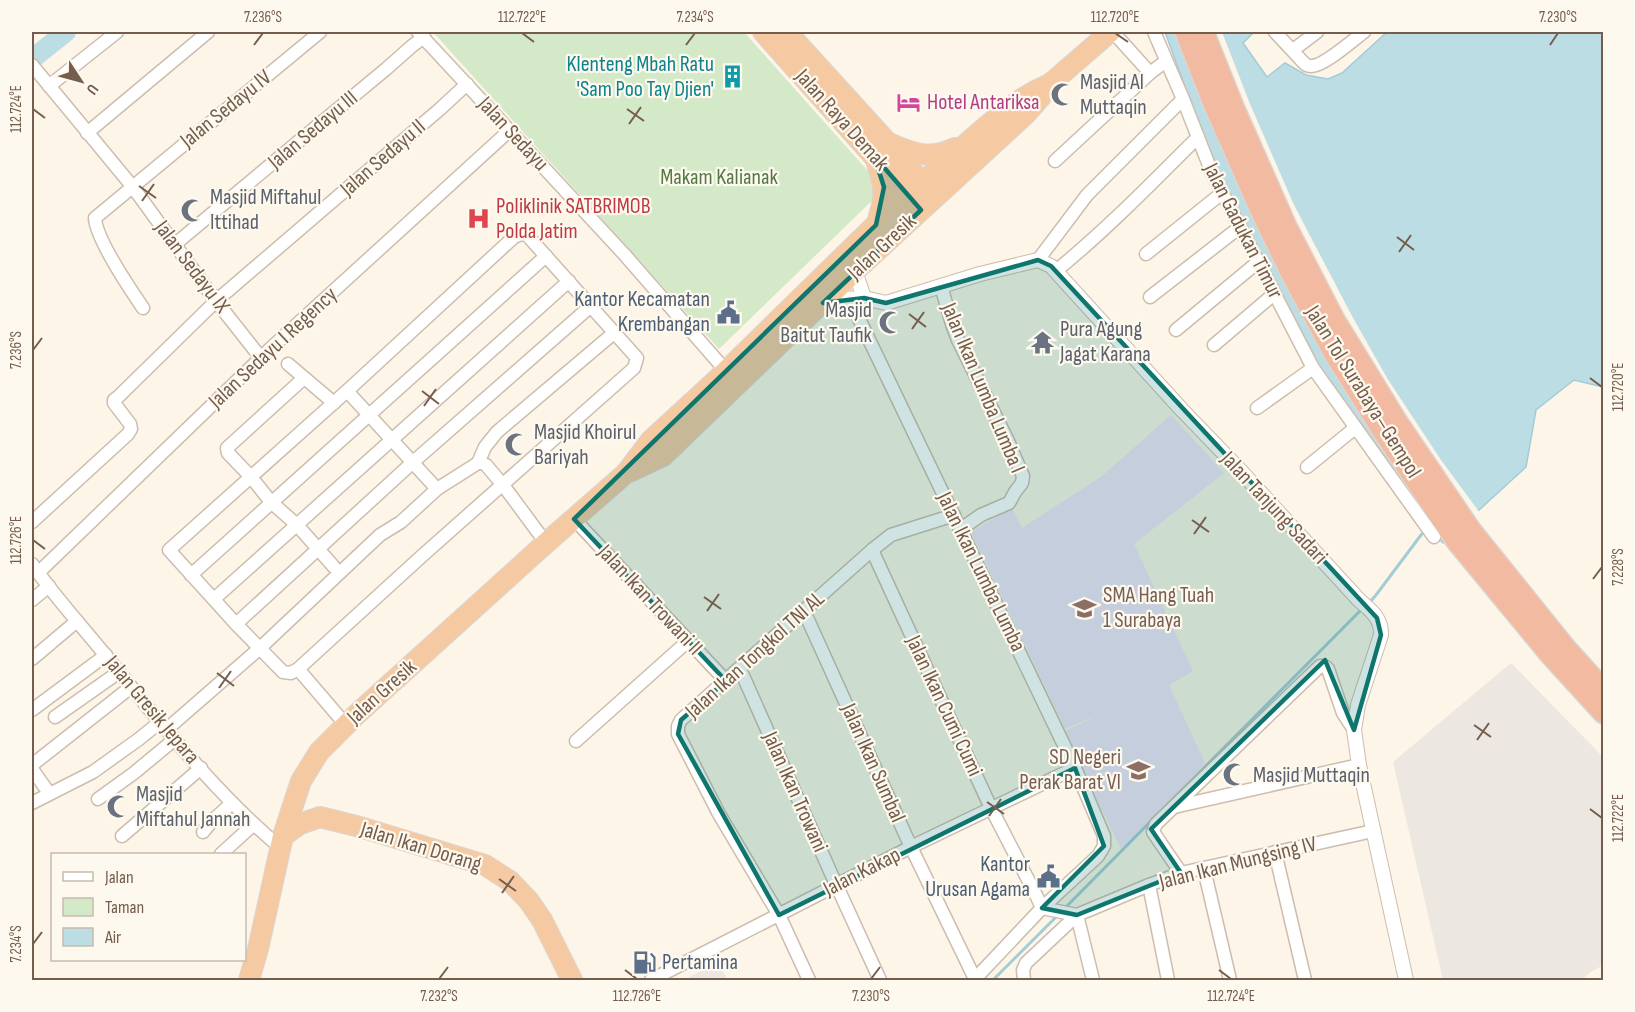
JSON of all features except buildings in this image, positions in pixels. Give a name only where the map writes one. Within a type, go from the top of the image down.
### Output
[{"type":"highway","name":"Jalan Raya Demak","points":[[763,32],[880,149]]},
{"type":"highway","name":"Jalan Raya Demak","points":[[787,32],[880,149],[928,204]]},
{"type":"highway","name":"Jalan Gresik","points":[[249,968],[258,949],[282,842],[301,781],[319,752],[546,543],[626,473],[651,440],[963,145],[1025,96],[1050,84],[1112,32]]},
{"type":"highway","name":"Jalan Tol Surabaya–Gempol","points":[[1186,32],[1249,184],[1290,270],[1320,327],[1384,432],[1551,655],[1604,713]]},
{"type":"highway","name":"Jalan Tol Surabaya–Gempol","points":[[1203,32],[1286,227],[1334,320],[1464,536],[1604,691]]},
{"type":"highway","name":"Jalan Gresik","points":[[626,473],[663,456],[855,271],[1026,114],[1050,84]]},
{"type":"highway","points":[[876,225],[882,208],[884,191],[880,149],[907,150],[929,155],[942,154],[963,145]]},
{"type":"highway","points":[[282,842],[300,824],[320,817],[308,802],[301,781]]},
{"type":"highway","name":"Jalan Ikan Dorang","points":[[320,817],[485,865],[510,881],[529,901],[542,920],[572,981]]},
{"type":"street","points":[[49,86],[117,32]]},
{"type":"street","points":[[87,133],[207,32]]},
{"type":"street","name":"Jalan Sedayu IV","points":[[143,308],[124,279],[95,220],[132,186],[320,32]]},
{"type":"street","points":[[1112,32],[1150,73]]},
{"type":"street","name":"Jalan Gadukan Timur","points":[[1154,32],[1212,173],[1313,368],[1430,532]]},
{"type":"street","points":[[1275,32],[1308,66],[1315,66],[1335,54],[1364,32]]},
{"type":"street","points":[[1293,50],[1317,32]]},
{"type":"street","name":"Jalan Sedayu","points":[[421,34],[624,254],[726,371]]},
{"type":"street","name":"Jalan Sedayu III","points":[[174,244],[386,69],[412,46],[421,34]]},
{"type":"street","points":[[1054,160],[1166,61]]},
{"type":"street","name":"Jalan Sedayu IX","points":[[32,65],[132,186],[216,302],[261,358]]},
{"type":"street","name":"Jalan Sedayu II","points":[[32,522],[128,434],[131,429],[130,424],[114,400],[216,302],[467,84]]},
{"type":"street","points":[[826,300],[864,298],[886,303],[980,274],[1038,260],[1087,195],[1183,99]]},
{"type":"street","name":"Jalan Sedayu I Regency","points":[[37,569],[261,358],[510,130]]},
{"type":"street","points":[[1057,270],[1091,243],[1198,137]]},
{"type":"street","points":[[1146,254],[1222,193]]},
{"type":"street","points":[[1150,297],[1240,227]]},
{"type":"street","points":[[521,234],[527,235],[546,256],[637,358],[634,368],[298,669],[291,673],[284,672],[236,624],[169,550],[334,403],[514,237],[521,234]]},
{"type":"street","points":[[191,575],[546,256]]},
{"type":"street","name":"Jalan Tanjung Sadari","points":[[1038,260],[1057,270],[1182,410],[1377,618],[1382,628],[1381,635],[1358,705],[1354,730],[1359,765],[1406,981]]},
{"type":"street","points":[[1176,330],[1258,262]]},
{"type":"street","points":[[855,271],[864,298]]},
{"type":"street","points":[[214,599],[569,281]]},
{"type":"street","name":"Jalan Ikan Lumba Lumba I","points":[[941,286],[958,340],[1023,476],[1022,483],[1014,492],[1009,503],[981,515],[961,529]]},
{"type":"street","points":[[1214,345],[1274,294]]},
{"type":"street","name":"Jalan Ikan Lumba Lumba","points":[[850,300],[1076,768],[1104,836],[1104,846],[1098,856],[1043,908]]},
{"type":"street","points":[[236,624],[412,463],[592,306]]},
{"type":"street","points":[[98,799],[134,773],[167,730],[260,648],[381,535],[401,522],[437,489],[478,463],[485,447],[497,432],[615,332]]},
{"type":"street","points":[[288,364],[334,403]]},
{"type":"street","points":[[1257,408],[1313,368]]},
{"type":"street","points":[[304,378],[226,447],[228,453],[272,502],[297,525],[334,567]]},
{"type":"street","points":[[347,391],[437,489]]},
{"type":"street","points":[[1307,467],[1355,428]]},
{"type":"street","points":[[478,463],[486,465],[546,543]]},
{"type":"street","name":"Jalan Ikan Tongkol TNI AL","points":[[809,981],[779,915],[719,814],[678,734],[678,726],[681,720],[891,535],[954,515]]},
{"type":"street","name":"Jalan Ikan Trowani II","points":[[574,519],[726,681]]},
{"type":"street","name":"Jalan Ikan Cumi Cumi","points":[[872,550],[991,808],[1043,908]]},
{"type":"street","name":"Jalan Gresik Jepara","points":[[37,569],[118,672],[232,803],[254,824],[282,842]]},
{"type":"street","points":[[32,600],[49,586]]},
{"type":"street","name":"Jalan Ikan Sumbal","points":[[804,611],[974,980]]},
{"type":"street","points":[[32,659],[77,621]]},
{"type":"street","points":[[576,741],[688,641]]},
{"type":"street","points":[[32,710],[105,655]]},
{"type":"street","points":[[1181,873],[1153,832],[1156,824],[1320,666],[1328,669],[1343,712],[1354,730]]},
{"type":"street","points":[[298,669],[346,725]]},
{"type":"street","name":"Jalan Ikan Trowani","points":[[740,669],[880,981]]},
{"type":"street","points":[[55,717],[118,672]]},
{"type":"street","points":[[32,765],[131,687]]},
{"type":"street","points":[[32,803],[93,772],[139,739],[167,730]]},
{"type":"street","points":[[1173,807],[1359,765]]},
{"type":"street","points":[[122,836],[201,768]]},
{"type":"street","name":"Jalan Kakap","points":[[651,981],[911,847],[1076,768]]},
{"type":"street","points":[[32,769],[49,793]]},
{"type":"street","points":[[203,831],[232,803]]},
{"type":"street","points":[[224,853],[254,824]]},
{"type":"street","name":"Jalan Ikan Mungsing IV","points":[[1023,975],[1026,963],[1076,915],[1181,873],[1204,870],[1373,831]]},
{"type":"street","points":[[1275,852],[1305,981]]},
{"type":"street","points":[[1204,870],[1230,981]]},
{"type":"street","points":[[1149,885],[1168,981]]},
{"type":"street","points":[[974,980],[1043,908],[1076,915],[1093,981]]},
{"type":"highlighted area","points":[[874,156],[921,210],[823,303],[864,298],[886,303],[1038,260],[1051,266],[1377,618],[1381,635],[1354,730],[1325,660],[1151,829],[1181,873],[1077,915],[1042,908],[1104,846],[1075,768],[779,915],[678,734],[681,720],[726,681],[574,519],[876,225],[884,187]]},
{"type":"shaded area","name":"SMA Hang Tuah 1 Surabaya","points":[[1171,415],[1224,473],[1134,544],[1193,671],[1169,685],[1205,763],[1121,849],[1102,810],[1098,812],[1063,732],[1094,716],[1065,729],[971,532],[1012,508],[1022,528],[1102,476]]},
{"type":"shaded area","points":[[1511,663],[1603,757],[1603,965],[1581,980],[1443,980],[1393,762]]},
{"type":"shaded area","points":[[719,962],[727,980],[683,980]]},
{"type":"green space","name":"Makam Kalianak","points":[[433,32],[744,32],[884,189],[719,349]]},
{"type":"water","points":[[1165,32],[1254,32],[1243,43],[1267,77],[1285,63],[1306,75],[1328,79],[1342,73],[1387,32],[1603,32],[1603,387],[1574,380],[1536,410],[1526,467],[1443,543],[1429,527],[1317,371],[1210,155]]},
{"type":"pier","points":[[1181,32],[1222,32],[1250,104],[1294,205],[1352,316],[1387,378],[1441,460],[1480,513],[1449,537]]},
{"type":"waterway","points":[[32,59],[66,32]]},
{"type":"waterway","points":[[1369,603],[1426,530]]},
{"type":"waterway","points":[[1163,809],[1362,609]]},
{"type":"waterway","points":[[1064,909],[1152,820]]},
{"type":"waterway","points":[[993,980],[1057,916]]},
{"type":"place","name":"Klenteng Mbah Ratu 'Sam Poo Tay Djien'","points":[[732,77]]},
{"type":"place","name":"Masjid Al Muttaqin","points":[[1062,95]]},
{"type":"place","name":"Hotel Antariksa","points":[[909,102]]},
{"type":"place","name":"Masjid Miftahul Ittihad","points":[[192,210]]},
{"type":"place","name":"Poliklinik SATBRIMOB Polda Jatim","points":[[478,219]]},
{"type":"place","name":"Kantor Kecamatan Krembangan","points":[[728,312]]},
{"type":"place","name":"Masjid Baitut Taufik","points":[[890,323]]},
{"type":"place","name":"Pura Agung Jagat Karana","points":[[1042,342]]},
{"type":"place","name":"Masjid Khoirul Bariyah","points":[[516,445]]},
{"type":"place","name":"SMA Hang Tuah 1 Surabaya","points":[[1085,608]]},
{"type":"place","name":"SD Negeri Perak Barat VI","points":[[1139,770]]},
{"type":"place","name":"Masjid Muttaqin","points":[[1235,775]]},
{"type":"place","name":"Masjid Miftahul Jannah","points":[[118,807]]},
{"type":"place","name":"Kantor Urusan Agama","points":[[1048,877]]},
{"type":"place","name":"Pertamina","points":[[644,962]]}]
